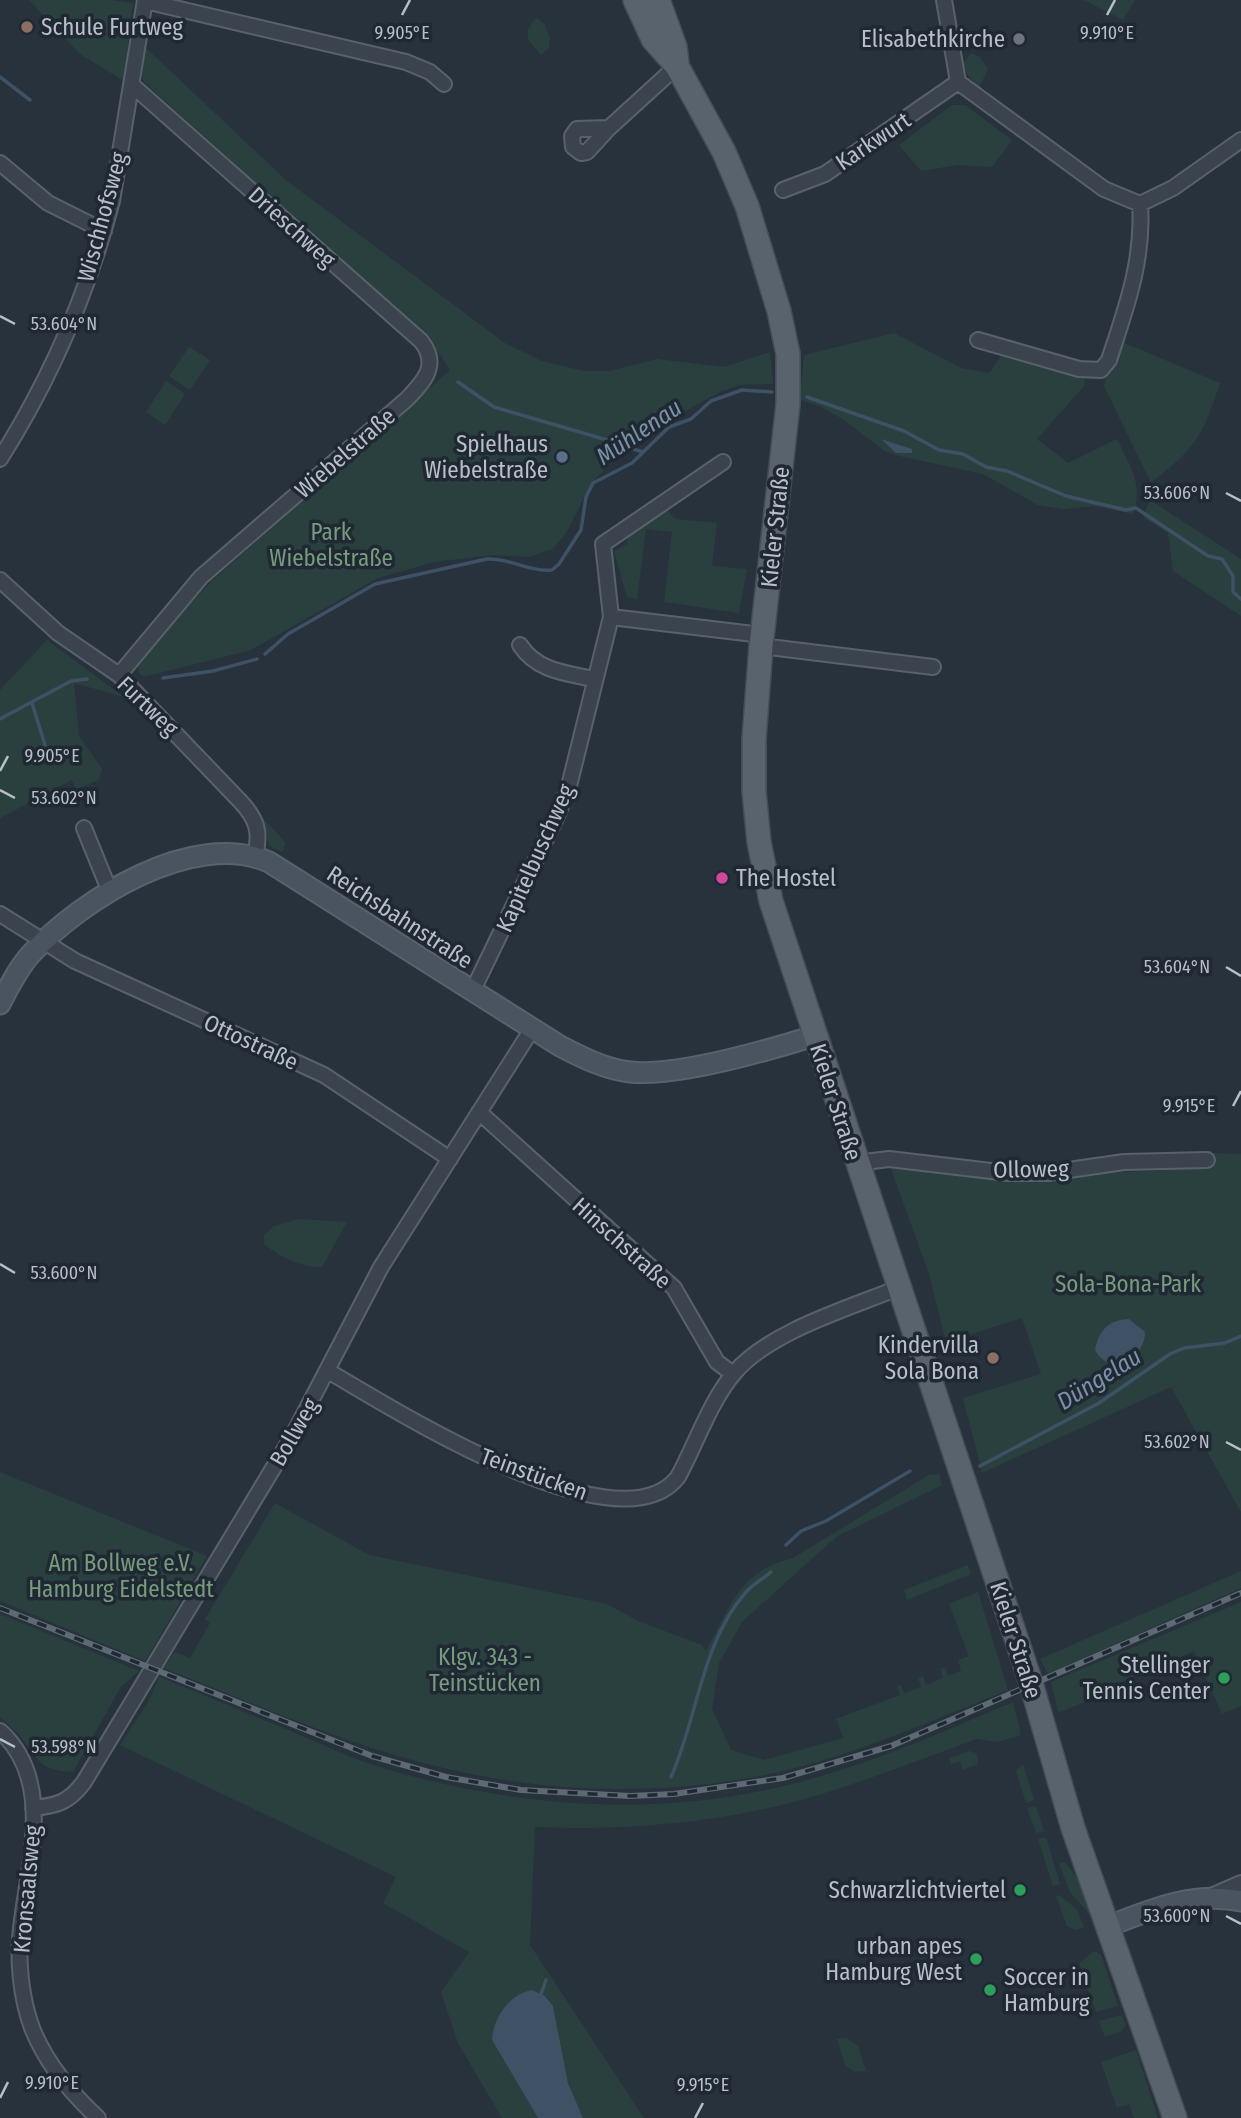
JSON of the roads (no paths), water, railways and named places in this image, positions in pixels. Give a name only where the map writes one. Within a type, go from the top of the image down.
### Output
[{"type":"main road","name":"Kieler Straße","points":[[635,0],[653,39],[677,66],[724,152],[747,206],[779,311],[788,354],[789,404],[761,640],[754,791],[759,842],[771,901],[1031,1683],[1073,1828],[1110,1926],[1175,2118]]},
{"type":"main road","name":"Kieler Straße","points":[[658,0],[675,47],[677,66]]},
{"type":"street","points":[[944,0],[958,82],[1104,189],[1140,204],[1172,188],[1241,140]]},
{"type":"street","points":[[145,1],[406,62],[430,72],[444,84]]},
{"type":"street","name":"Wischhofsweg","points":[[0,459],[44,381],[82,296],[104,231],[145,1]]},
{"type":"street","points":[[609,128],[677,66]]},
{"type":"street","name":"Karkwurt","points":[[783,190],[825,174],[958,82]]},
{"type":"street","name":"Drieschweg","points":[[132,85],[421,341],[430,362],[426,379]]},
{"type":"street","points":[[0,163],[48,203],[104,231]]},
{"type":"street","points":[[978,340],[1079,369],[1101,370],[1109,360],[1135,282],[1142,235],[1140,204]]},
{"type":"street","name":"Wiebelstraße","points":[[119,676],[201,577],[407,399],[426,379]]},
{"type":"street","name":"Kapitelbuschweg","points":[[472,992],[564,802],[611,617],[603,544],[723,462]]},
{"type":"street","name":"Furtweg","points":[[0,580],[58,633],[119,676],[248,810],[257,822],[259,833],[255,856]]},
{"type":"street","points":[[611,617],[933,667]]},
{"type":"street","points":[[520,645],[529,659],[542,666],[594,679]]},
{"type":"street","points":[[84,828],[110,892]]},
{"type":"street","name":"Reichsbahnstraße","points":[[0,1004],[14,977],[44,941],[110,892],[155,869],[194,855],[229,852],[255,856],[277,867],[532,1029],[597,1064],[634,1072],[667,1071],[814,1036]]},
{"type":"street","name":"Ottostraße","points":[[0,914],[75,961],[324,1075],[450,1159]]},
{"type":"street","name":"Bollweg","points":[[33,1808],[60,1805],[74,1796],[84,1782],[328,1371],[381,1267],[532,1029]]},
{"type":"street","name":"Hinschstraße","points":[[479,1112],[674,1288],[718,1362],[733,1374]]},
{"type":"street","name":"Olloweg","points":[[856,1163],[889,1159],[1021,1173],[1048,1173],[1124,1162],[1207,1160]]},
{"type":"street","points":[[733,1374],[761,1350],[783,1338],[898,1288]]},
{"type":"street","name":"Teinstücken","points":[[328,1371],[485,1458],[545,1483],[602,1497],[656,1494],[670,1487],[733,1374]]},
{"type":"street","name":"Kronsaalsweg","points":[[0,1731],[15,1747],[27,1771],[33,1808],[32,1856],[20,1942],[24,1998],[32,2027],[45,2054],[69,2088],[98,2118]]},
{"type":"street","points":[[1110,1926],[1182,1901],[1208,1897],[1241,1884]]},
{"type":"street","points":[[1208,1897],[1241,1900]]},
{"type":"water","points":[[881,439],[912,449],[912,453],[896,453]]},
{"type":"water","points":[[1129,1319],[1145,1332],[1143,1342],[1139,1350],[1126,1362],[1109,1363],[1095,1350],[1099,1337],[1106,1327],[1115,1321]]},
{"type":"water","points":[[532,1990],[545,1996],[553,2006],[568,2083],[583,2118],[538,2118],[492,2040],[495,2023],[504,2008],[517,1996]]},
{"type":"waterway","points":[[0,77],[30,100]]},
{"type":"waterway","points":[[458,382],[494,407],[614,442]]},
{"type":"waterway","name":"Mühlenau","points":[[265,654],[288,634],[375,584],[487,559],[552,570],[559,564],[581,530],[586,497],[593,483],[632,463],[669,427],[691,419],[711,401],[742,390],[772,392]]},
{"type":"waterway","name":"Mühlenau","points":[[807,397],[904,431],[939,450],[963,454],[986,467],[1007,471],[1066,496],[1126,510],[1136,508],[1208,556],[1222,559],[1233,576],[1233,592],[1241,599]]},
{"type":"waterway","points":[[627,447],[643,452]]},
{"type":"waterway","name":"Mühlenau","points":[[163,678],[213,671],[257,659]]},
{"type":"waterway","name":"Mühlenau","points":[[0,719],[71,681],[87,679]]},
{"type":"waterway","points":[[32,703],[50,761]]},
{"type":"waterway","name":"Düngelau","points":[[980,1466],[1099,1403],[1170,1354],[1184,1348],[1225,1343],[1241,1336]]},
{"type":"waterway","name":"Düngelau","points":[[786,1545],[801,1531],[826,1521],[910,1471]]},
{"type":"waterway","name":"Düngelau","points":[[671,1777],[719,1634],[746,1592],[771,1572]]},
{"type":"waterway","name":"Düngelau","points":[[540,1997],[546,1980]]},
{"type":"railway","points":[[0,1608],[372,1756],[446,1777],[521,1790],[630,1796],[674,1794],[783,1778],[891,1746],[1241,1593]]},
{"type":"place","name":"Schule Furtweg","points":[[27,27]]},
{"type":"place","name":"Elisabethkirche","points":[[1019,39]]},
{"type":"place","name":"Spielhaus Wiebelstraße","points":[[562,457]]},
{"type":"place","name":"The Hostel","points":[[722,878]]},
{"type":"place","name":"Kindervilla Sola Bona","points":[[993,1358]]},
{"type":"place","name":"Stellinger Tennis Center","points":[[1224,1678]]},
{"type":"place","name":"Schwarzlichtviertel","points":[[1020,1890]]},
{"type":"place","name":"urban apes Hamburg West","points":[[976,1959]]},
{"type":"place","name":"Soccer in Hamburg","points":[[990,1990]]},
{"type":"park label","name":"Park Wiebelstraße","points":[[331,545]]},
{"type":"park label","name":"Sola-Bona-Park","points":[[1128,1284]]},
{"type":"park label","name":"Am Bollweg e.V. Hamburg Eidelstedt","points":[[121,1576]]},
{"type":"park label","name":"Klgv. 343 - Teinstücken","points":[[485,1670]]}]
